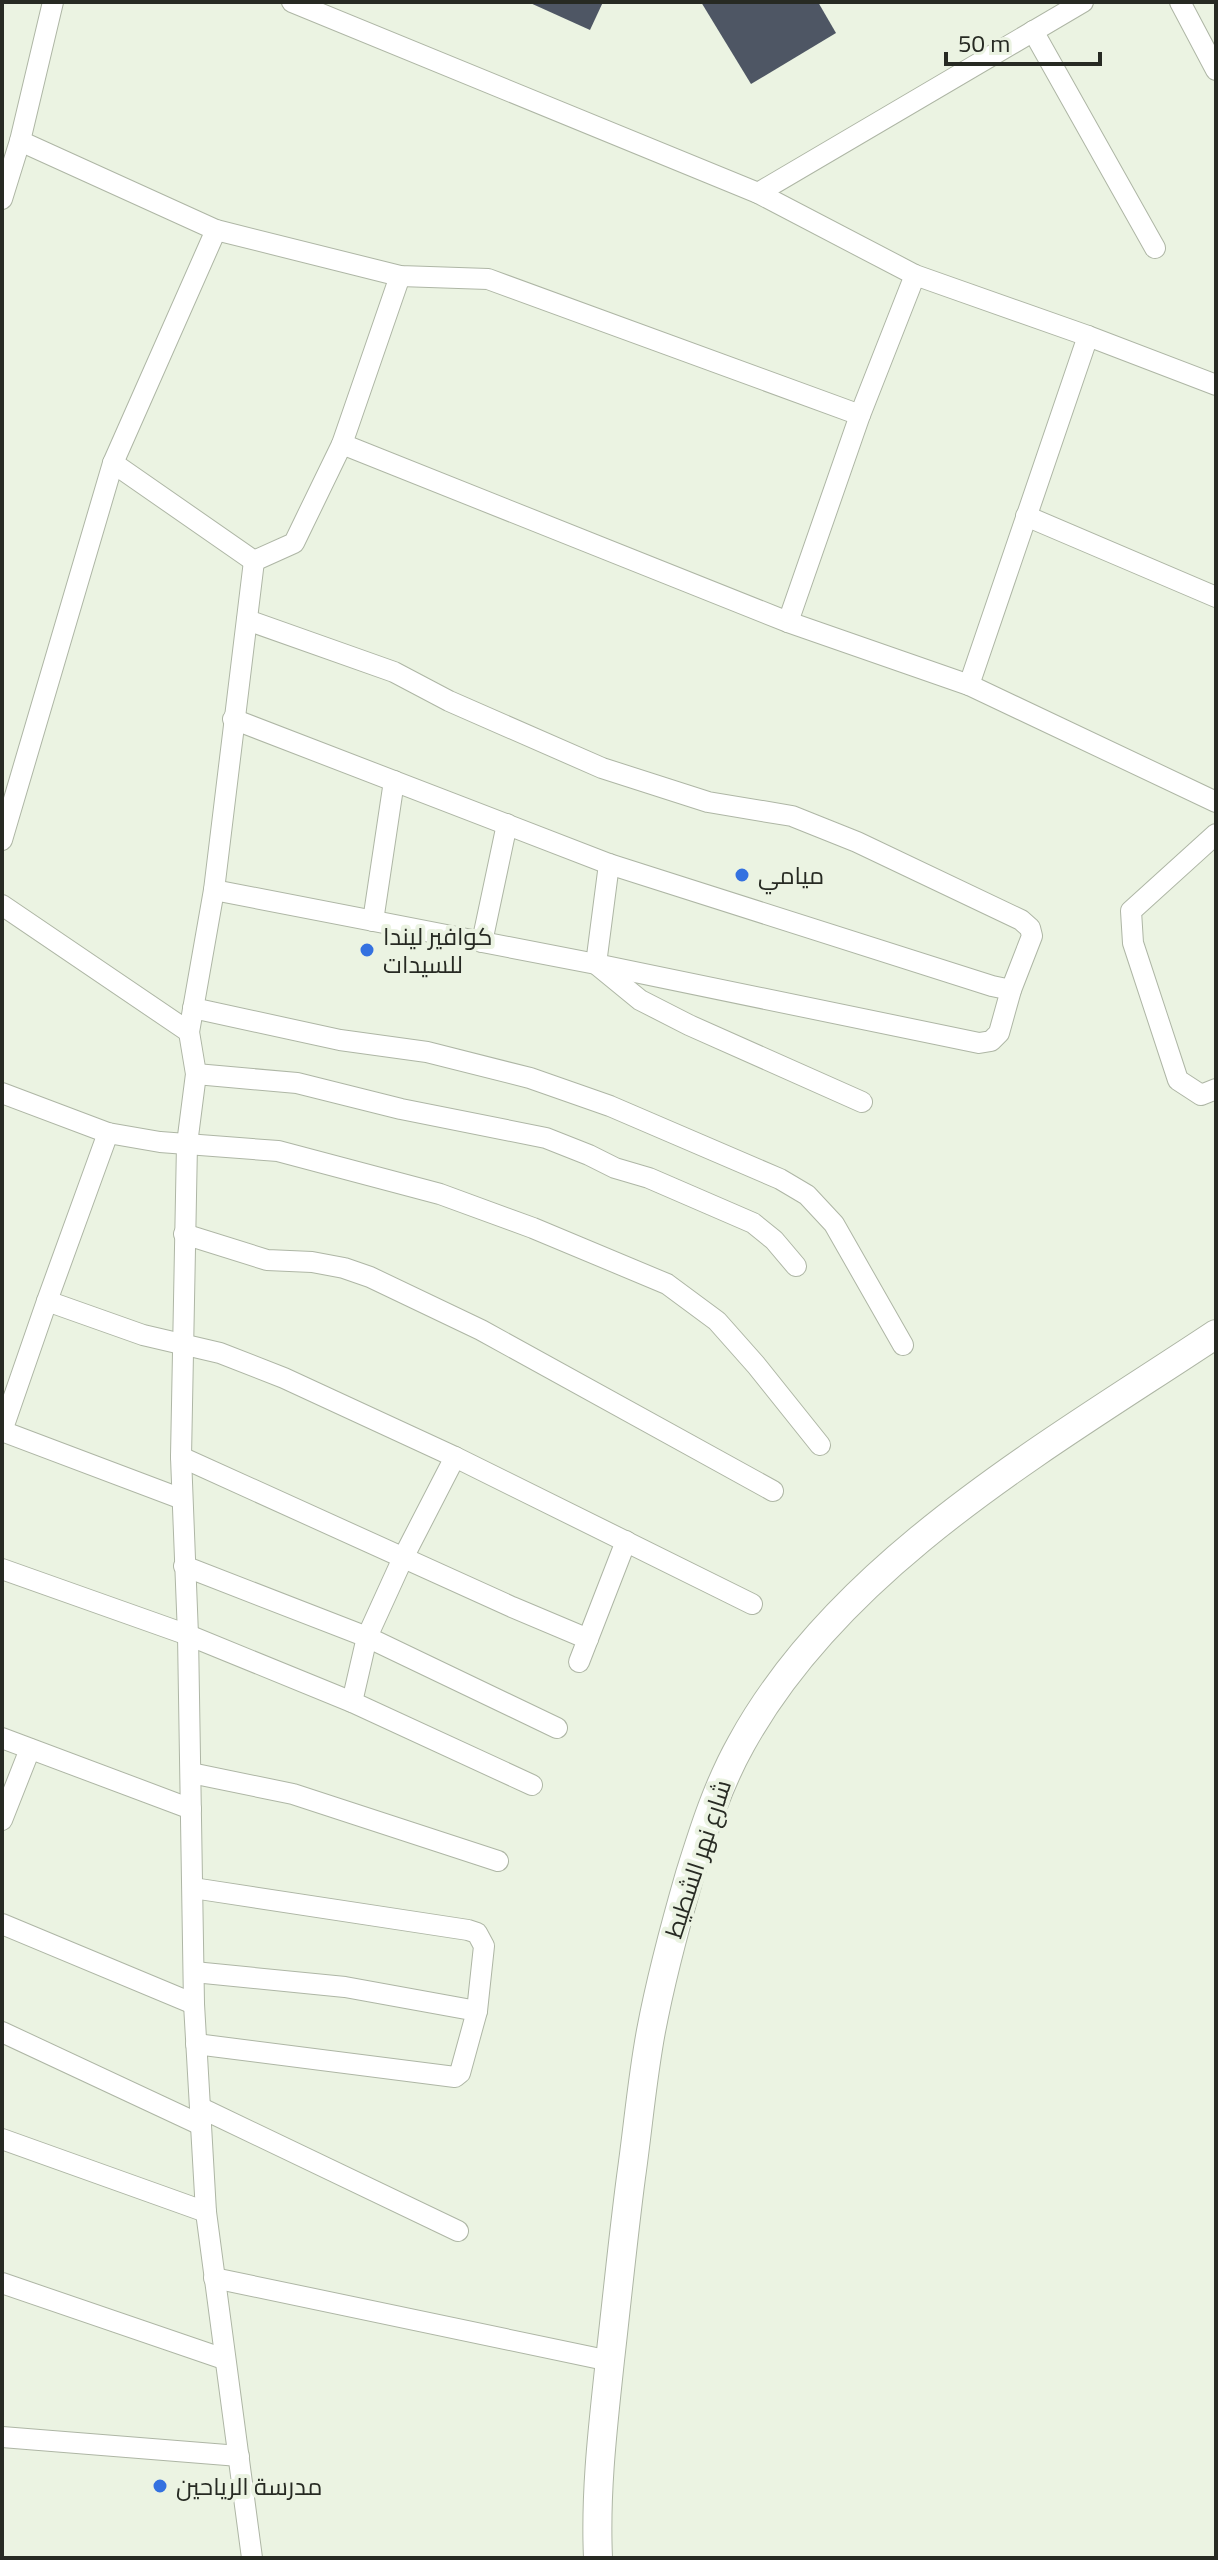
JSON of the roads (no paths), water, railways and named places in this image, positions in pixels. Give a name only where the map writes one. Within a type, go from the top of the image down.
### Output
[{"type":"main road","name":"شارع نهر الشطيط","points":[[598,2558],[597,2477],[641,2092],[662,1977],[702,1833],[726,1773],[775,1690],[816,1639],[861,1593],[928,1534],[1019,1465],[1216,1334]]},
{"type":"street","points":[[2,199],[20,141],[53,2]]},
{"type":"street","points":[[292,2],[758,193],[915,275],[1216,385]]},
{"type":"street","points":[[758,193],[1083,2]]},
{"type":"street","points":[[1180,2],[1216,70]]},
{"type":"street","points":[[1033,31],[1155,248]]},
{"type":"street","points":[[20,141],[216,230],[400,276],[488,279],[860,415]]},
{"type":"street","points":[[2,840],[113,463],[216,230]]},
{"type":"street","points":[[788,622],[860,415],[915,275]]},
{"type":"street","points":[[254,561],[294,543],[342,444],[400,276]]},
{"type":"street","points":[[969,685],[1088,336]]},
{"type":"street","points":[[342,444],[788,622],[969,685],[1216,802]]},
{"type":"street","points":[[113,463],[254,561]]},
{"type":"street","points":[[1026,516],[1216,597]]},
{"type":"street","points":[[252,2558],[206,2212],[194,2004],[188,1635],[181,1457],[187,1144],[196,1074],[189,1032],[214,890],[254,561]]},
{"type":"street","points":[[214,890],[985,1043],[999,1033],[1011,990],[1032,936],[1030,928],[1021,920],[857,842],[792,816],[708,802],[602,768],[449,701],[394,672],[247,620]]},
{"type":"street","points":[[233,719],[609,864],[1011,990]]},
{"type":"street","points":[[373,921],[394,781]]},
{"type":"street","points":[[482,942],[507,824]]},
{"type":"street","points":[[1216,834],[1131,911],[1133,943],[1178,1080],[1201,1095],[1216,1089]]},
{"type":"street","points":[[596,964],[609,864]]},
{"type":"street","points":[[2,905],[189,1032]]},
{"type":"street","points":[[596,964],[640,1000],[862,1102]]},
{"type":"street","points":[[193,1008],[340,1040],[427,1052],[530,1078],[610,1106],[780,1179],[807,1195],[834,1224],[903,1345]]},
{"type":"street","points":[[196,1074],[297,1083],[401,1109],[546,1138],[753,1223],[774,1240],[796,1266]]},
{"type":"street","points":[[2,1093],[108,1133],[160,1142],[278,1151],[440,1194],[533,1228],[667,1284],[717,1321],[820,1445]]},
{"type":"street","points":[[108,1133],[2,1431],[182,1499]]},
{"type":"street","points":[[184,1234],[267,1260],[312,1262],[370,1277],[481,1330],[773,1491]]},
{"type":"street","points":[[47,1301],[143,1335],[220,1353],[284,1378],[455,1457],[752,1604]]},
{"type":"street","points":[[181,1457],[588,1639]]},
{"type":"street","points":[[352,1702],[367,1637],[455,1457]]},
{"type":"street","points":[[579,1662],[626,1541]]},
{"type":"street","points":[[184,1566],[367,1637],[557,1728]]},
{"type":"street","points":[[2,1569],[188,1635],[352,1702],[532,1785]]},
{"type":"street","points":[[2,1738],[191,1809]]},
{"type":"street","points":[[2,1820],[30,1749]]},
{"type":"street","points":[[191,1773],[293,1794],[498,1861]]},
{"type":"street","points":[[193,1888],[453,1927],[477,1933],[484,1946],[477,2011],[460,2073],[455,2077],[196,2044]]},
{"type":"street","points":[[2,1924],[194,2004]]},
{"type":"street","points":[[194,1972],[345,1987],[477,2011]]},
{"type":"street","points":[[2,2032],[201,2116],[458,2231]]},
{"type":"street","points":[[2,2139],[206,2212]]},
{"type":"street","points":[[214,2278],[610,2361]]},
{"type":"street","points":[[2,2283],[224,2359]]},
{"type":"street","points":[[2,2437],[239,2456]]},
{"type":"place","name":"ميامي","points":[[742,875]]},
{"type":"place","name":"كوافير ليندا للسيدات","points":[[367,950]]},
{"type":"place","name":"مدرسة الرياحين","points":[[160,2486]]}]
